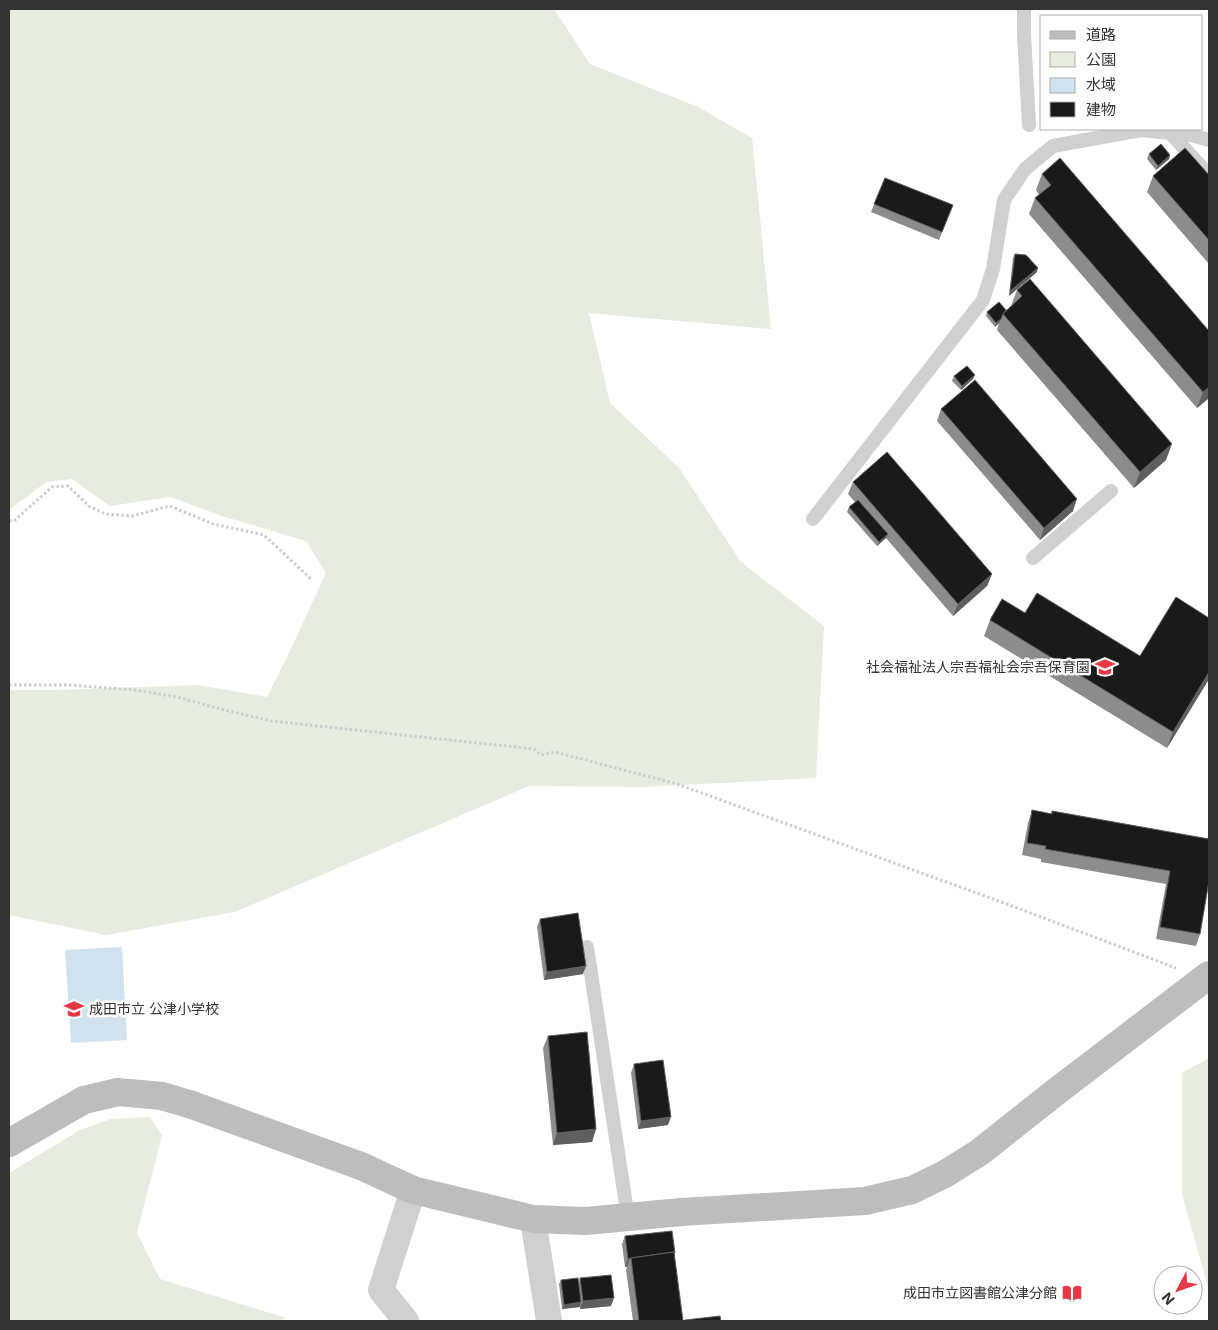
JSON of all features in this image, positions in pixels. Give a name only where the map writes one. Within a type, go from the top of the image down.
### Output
[{"type":"street","points":[[9,1143],[84,1100],[118,1092],[162,1096],[192,1105],[362,1166],[413,1190],[533,1219],[586,1221],[681,1212],[865,1201],[912,1190],[945,1174],[980,1152],[1207,977]]},
{"type":"street","points":[[406,1321],[382,1290],[413,1190]]},
{"type":"street","points":[[533,1219],[549,1321]]},
{"type":"lane","points":[[1024,9],[1029,125]]},
{"type":"lane","points":[[813,519],[983,300],[994,269],[1004,200],[1024,169],[1053,146],[1141,130],[1191,135],[1209,140]]},
{"type":"lane","points":[[1170,132],[1209,175]]},
{"type":"lane","points":[[1032,558],[1111,490]]},
{"type":"lane","points":[[587,948],[628,1218]]},
{"type":"path","points":[[9,521],[15,520],[52,487],[68,486],[89,506],[105,514],[132,516],[170,506],[212,524],[264,535],[312,580]]},
{"type":"path","points":[[9,685],[135,690],[177,697],[271,720],[534,749],[541,755],[555,752],[677,784],[1207,977]]},
{"type":"green space","points":[[9,9],[554,9],[590,64],[698,107],[752,138],[771,329],[589,313],[610,403],[679,468],[741,562],[824,626],[816,778],[642,787],[529,786],[235,912],[106,935],[9,915],[9,690],[197,685],[267,697],[326,573],[306,541],[222,516],[170,497],[110,506],[72,479],[46,482],[9,510]]},
{"type":"green space","points":[[1209,1058],[1209,1291],[1182,1194],[1182,1073]]},
{"type":"green space","points":[[150,1117],[162,1135],[137,1233],[160,1279],[286,1318],[280,1321],[9,1321],[9,1173],[80,1130],[111,1119]]},
{"type":"water","points":[[122,947],[127,1040],[71,1043],[65,950]]},
{"type":"building","points":[[1161,144],[1170,155],[1158,166],[1149,154]]},
{"type":"building","points":[[1185,148],[1209,175],[1209,240],[1153,176]]},
{"type":"building","points":[[1060,158],[1209,331],[1209,387],[1203,392],[1035,198],[1051,185],[1042,174]]},
{"type":"building","points":[[885,178],[953,205],[942,232],[874,204]]},
{"type":"building","points":[[1015,254],[1026,255],[1038,268],[1010,291]]},
{"type":"building","points":[[1030,279],[1172,444],[1140,472],[1003,314],[1022,296],[1017,290]]},
{"type":"building","points":[[999,302],[1006,310],[1001,319],[996,323],[987,312]]},
{"type":"building","points":[[967,366],[975,375],[962,386],[954,376]]},
{"type":"building","points":[[975,380],[1077,499],[1044,528],[941,409]]},
{"type":"building","points":[[887,452],[992,574],[958,604],[853,482]]},
{"type":"building","points":[[858,500],[888,534],[879,542],[849,507]]},
{"type":"building","points":[[1037,593],[1140,656],[1176,597],[1209,618],[1209,672],[1173,732],[990,620],[1002,599],[1025,613]]},
{"type":"building","points":[[1032,810],[1052,814],[1052,811],[1209,839],[1209,881],[1200,934],[1160,927],[1170,871],[1045,849],[1046,846],[1027,843]]},
{"type":"building","points":[[578,913],[586,966],[547,972],[540,919]]},
{"type":"building","points":[[587,1032],[596,1129],[557,1133],[548,1036]]},
{"type":"building","points":[[663,1060],[671,1117],[641,1121],[634,1064]]},
{"type":"building","points":[[672,1231],[675,1253],[628,1259],[625,1236]]},
{"type":"building","points":[[674,1252],[683,1321],[639,1321],[631,1258]]},
{"type":"building","points":[[611,1275],[614,1298],[583,1301],[580,1278]]},
{"type":"building","points":[[578,1278],[581,1302],[564,1305],[561,1280]]},
{"type":"building","points":[[720,1316],[721,1321],[685,1321],[685,1320]]},
{"type":"place","name":"社会福祉法人宗吾福祉会宗吾保育園","points":[[1105,667]]},
{"type":"place","name":"成田市立 公津小学校","points":[[74,1009]]},
{"type":"place","name":"成田市立図書館公津分館","points":[[1072,1293]]}]
